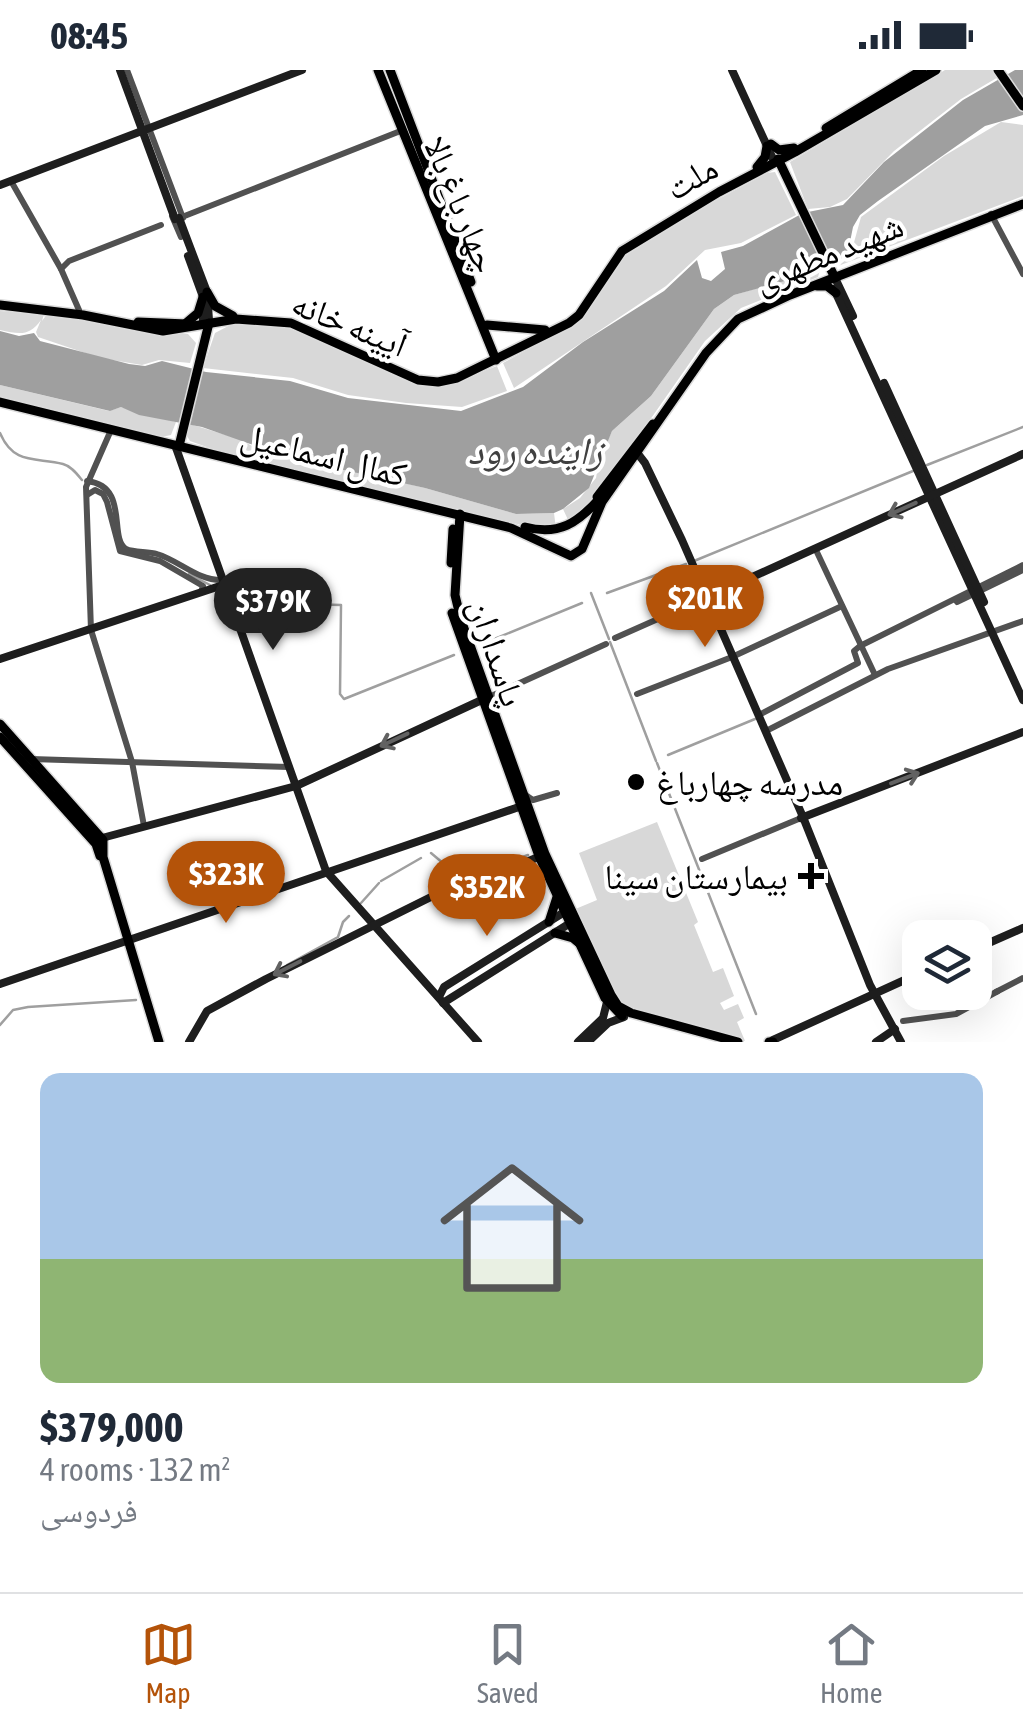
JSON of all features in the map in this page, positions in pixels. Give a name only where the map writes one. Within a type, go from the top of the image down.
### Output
[{"type":"main road","points":[[122,70],[205,294],[231,318],[202,344]]},
{"type":"main road","points":[[0,185],[302,70]]},
{"type":"main road","name":"چهار باغ بالا","points":[[378,70],[399,109],[495,355]]},
{"type":"main road","name":"چهار باغ بالا","points":[[390,70],[402,130],[414,148]]},
{"type":"main road","points":[[734,70],[974,591],[1023,688]]},
{"type":"main road","name":"ملت","points":[[495,355],[576,312],[602,267],[620,246],[646,228],[936,70]]},
{"type":"main road","points":[[1002,70],[1023,96]]},
{"type":"main road","points":[[1002,70],[1023,106]]},
{"type":"main road","name":"ملت","points":[[795,150],[916,71]]},
{"type":"main road","points":[[769,145],[795,150]]},
{"type":"main road","points":[[758,169],[769,145]]},
{"type":"main road","points":[[791,190],[785,164],[795,150]]},
{"type":"main road","points":[[776,160],[783,179]]},
{"type":"main road","points":[[758,169],[773,169],[791,190]]},
{"type":"main road","name":"ملت","points":[[495,355],[579,315],[622,251],[758,169]]},
{"type":"main road","name":"شهید مطهری","points":[[584,540],[602,502],[653,424],[712,340],[732,320],[757,304],[1023,202]]},
{"type":"main road","name":"چهار باغ بالا","points":[[458,258],[487,325],[495,355]]},
{"type":"main road","points":[[831,276],[827,286],[838,292]]},
{"type":"main road","points":[[831,276],[842,280],[838,292]]},
{"type":"main road","name":"شهید مطهری","points":[[572,526],[592,507],[729,327],[760,307],[831,276]]},
{"type":"main road","points":[[205,294],[206,323],[179,447],[328,871]]},
{"type":"main road","points":[[202,344],[185,327],[198,313],[205,294]]},
{"type":"main road","name":"آیینه خانه","points":[[0,303],[155,327],[265,316],[309,324],[419,377],[446,376],[495,355]]},
{"type":"main road","name":"آیینه خانه","points":[[0,303],[79,310],[155,327]]},
{"type":"main road","points":[[487,325],[545,330]]},
{"type":"main road","name":"کمال اسماعیل","points":[[0,402],[453,512],[539,531],[560,530]]},
{"type":"main road","name":"کمال اسماعیل","points":[[75,420],[161,440]]},
{"type":"main road","points":[[592,507],[653,424]]},
{"type":"main road","points":[[161,440],[181,428]]},
{"type":"main road","points":[[181,428],[187,441],[218,452]]},
{"type":"main road","name":"کمال اسماعیل","points":[[179,447],[218,452],[325,481]]},
{"type":"main road","points":[[636,451],[704,595],[802,822]]},
{"type":"main road","points":[[704,595],[716,593],[1023,454]]},
{"type":"main road","points":[[626,469],[643,464]]},
{"type":"main road","name":"کمال اسماعیل","points":[[453,512],[519,530],[556,548]]},
{"type":"main road","name":"پاسداران","points":[[453,512],[455,598],[537,859]]},
{"type":"main road","points":[[456,530],[471,518]]},
{"type":"main road","points":[[572,526],[584,540],[575,555],[566,556],[556,548],[560,530],[572,526]]},
{"type":"main road","points":[[0,659],[224,583]]},
{"type":"main road","points":[[995,631],[1023,700]]},
{"type":"main road","points":[[731,657],[766,731],[870,991],[894,1035],[877,1042]]},
{"type":"main road","points":[[101,844],[144,826],[298,785],[487,703]]},
{"type":"main road","points":[[0,724],[14,746],[101,844],[125,941],[159,1042]]},
{"type":"main road","points":[[802,822],[814,813],[1023,732]]},
{"type":"main road","points":[[0,737],[31,759],[48,784]]},
{"type":"main road","points":[[298,785],[328,871],[337,884],[445,999],[478,1042]]},
{"type":"main road","points":[[0,984],[522,803]]},
{"type":"main road","points":[[323,856],[341,866]]},
{"type":"main road","points":[[537,859],[568,910]]},
{"type":"main road","points":[[188,1042],[207,1011],[429,899],[537,859]]},
{"type":"main road","points":[[537,859],[615,1003],[657,1024],[716,1042]]},
{"type":"main road","points":[[310,876],[337,884]]},
{"type":"main road","points":[[550,922],[556,895]]},
{"type":"main road","points":[[376,925],[429,899]]},
{"type":"main road","points":[[445,999],[444,987],[568,910]]},
{"type":"main road","points":[[445,999],[573,921]]},
{"type":"main road","points":[[573,921],[607,1002],[624,1017],[732,1041]]},
{"type":"main road","points":[[992,942],[1023,928]]},
{"type":"main road","points":[[555,933],[580,944]]},
{"type":"main road","points":[[772,1041],[902,979]]},
{"type":"main road","points":[[578,1042],[604,1018],[607,1002]]},
{"type":"main road","points":[[588,1042],[608,1023],[624,1017]]},
{"type":"street","points":[[122,70],[177,216]]},
{"type":"street","points":[[145,130],[177,216]]},
{"type":"street","points":[[61,269],[69,260],[162,225],[168,219],[402,130]]},
{"type":"street","points":[[11,181],[61,269],[79,310]]},
{"type":"street","points":[[991,215],[1023,274]]},
{"type":"street","points":[[162,225],[171,226],[182,235]]},
{"type":"street","points":[[52,254],[69,260]]},
{"type":"street","points":[[65,308],[73,298]]},
{"type":"street","points":[[86,481],[111,430]]},
{"type":"street","points":[[86,481],[93,492],[108,502],[120,550],[160,561],[203,586],[201,593]]},
{"type":"street","points":[[86,481],[99,483],[108,492],[126,549],[161,555],[198,576],[224,583]]},
{"type":"street","points":[[93,492],[92,630],[132,762],[144,826]]},
{"type":"street","points":[[815,548],[875,675]]},
{"type":"street","points":[[759,715],[858,663],[854,650],[1023,567]]},
{"type":"street","points":[[615,638],[704,595]]},
{"type":"street","points":[[637,694],[731,657],[842,606]]},
{"type":"street","points":[[766,731],[875,675],[1023,620]]},
{"type":"street","points":[[487,703],[606,644]]},
{"type":"street","points":[[31,759],[291,767]]},
{"type":"street","points":[[522,803],[557,793]]},
{"type":"street","points":[[522,803],[529,798],[539,799]]},
{"type":"street","points":[[702,859],[802,822]]},
{"type":"street","points":[[894,1035],[903,1021],[940,1018],[983,1002],[1023,978]]},
{"type":"shaded area","points":[[945,70],[996,70],[1000,76],[961,99],[894,151],[847,199],[830,207],[808,209],[790,162]]},
{"type":"shaded area","points":[[1001,122],[1023,125],[1023,196],[838,266],[850,257],[861,217],[944,156]]},
{"type":"shaded area","points":[[775,172],[796,215],[741,243],[705,250],[666,286],[514,388],[503,363],[581,320],[623,257],[700,209]]},
{"type":"shaded area","points":[[820,270],[818,277],[741,308],[705,341],[592,503],[569,522],[563,509],[580,498],[596,478],[612,431],[651,396],[714,309],[734,295]]},
{"type":"shaded area","points":[[0,311],[44,314],[42,321],[47,314],[146,332],[188,334],[196,343],[190,363],[159,360],[142,365],[100,358],[38,337],[41,320],[23,333],[0,330]]},
{"type":"shaded area","points":[[234,323],[286,327],[417,385],[447,385],[497,366],[507,391],[462,407],[406,403],[348,395],[293,378],[203,368],[215,333]]},
{"type":"shaded area","points":[[0,385],[109,411],[121,407],[176,422],[171,435],[161,437],[0,398]]},
{"type":"shaded area","points":[[190,424],[256,448],[516,514],[554,513],[556,529],[538,529],[218,451],[190,441]]},
{"type":"shaded area","points":[[657,822],[698,922],[694,925],[713,972],[723,968],[734,996],[720,1003],[724,1010],[738,1004],[744,1018],[737,1022],[745,1041],[636,1012],[616,1001],[573,910],[597,900],[579,853]]},
{"type":"water","name":"زاینده رود","points":[[1015,70],[1023,70],[1023,115],[985,126],[860,215],[853,227],[847,257],[799,277],[734,295],[714,309],[651,396],[612,431],[589,488],[554,513],[516,514],[425,488],[290,458],[202,427],[139,415],[121,407],[110,411],[0,385],[0,331],[19,336],[34,333],[40,341],[129,364],[145,366],[162,361],[206,372],[290,381],[348,398],[461,411],[523,387],[583,342],[664,291],[697,260],[702,278],[711,281],[725,269],[721,252],[743,246],[803,213],[843,205],[884,162],[963,100]]},
{"type":"waterway","points":[[927,465],[1023,427]]},
{"type":"waterway","points":[[0,433],[12,451],[27,458],[66,465],[82,480]]},
{"type":"waterway","points":[[694,561],[913,471]]},
{"type":"waterway","points":[[607,593],[686,564]]},
{"type":"waterway","points":[[189,574],[210,585]]},
{"type":"waterway","points":[[232,587],[273,603],[341,605],[340,694],[344,699],[454,655]]},
{"type":"waterway","points":[[591,593],[609,639]]},
{"type":"waterway","points":[[482,644],[582,603]]},
{"type":"waterway","points":[[610,642],[656,761]]},
{"type":"waterway","points":[[668,755],[755,719]]},
{"type":"waterway","points":[[657,763],[756,1014]]},
{"type":"waterway","points":[[431,853],[450,869],[474,875],[528,855]]},
{"type":"waterway","points":[[381,881],[421,858]]},
{"type":"waterway","points":[[361,903],[379,883]]},
{"type":"waterway","points":[[287,965],[338,937],[349,916]]},
{"type":"waterway","points":[[0,1025],[13,1010],[28,1007],[136,1000]]},
{"type":"place","name":"مدرسه چهارباغ","points":[[636,782]]},
{"type":"place","name":"بیمارستان سینا","points":[[811,876]]}]
